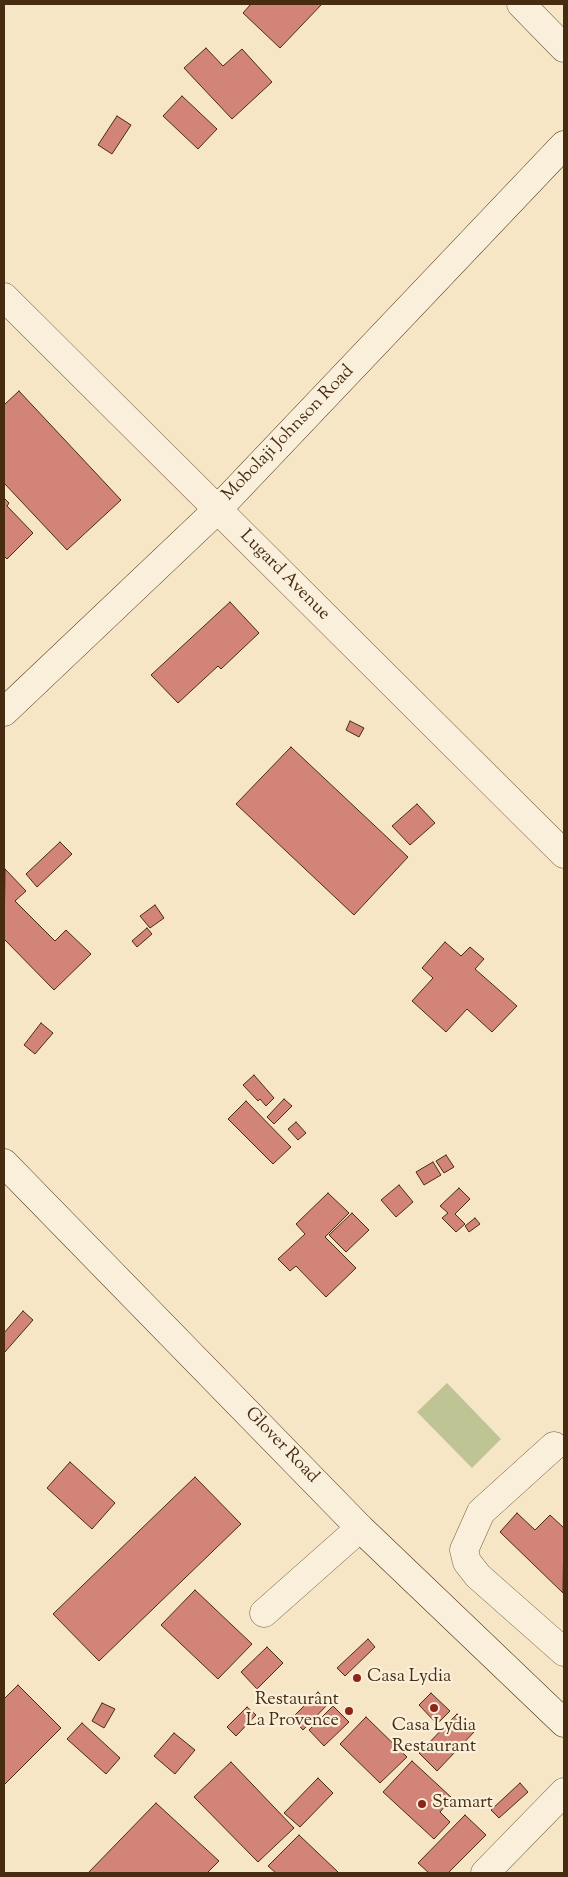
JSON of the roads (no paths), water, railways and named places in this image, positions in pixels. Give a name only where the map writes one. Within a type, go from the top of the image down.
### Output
[{"type":"street","points":[[521,4],[564,48]]},
{"type":"street","name":"Mobolaji Johnson Road","points":[[4,712],[217,510],[564,145]]},
{"type":"street","name":"Lugard Avenue","points":[[4,297],[564,854]]},
{"type":"street","name":"Glover Road","points":[[4,1163],[360,1528],[564,1723]]},
{"type":"street","points":[[554,1446],[481,1512],[464,1550],[467,1562],[478,1576],[564,1652]]},
{"type":"street","points":[[264,1613],[360,1528]]},
{"type":"street","points":[[485,1873],[564,1792]]},
{"type":"place","name":"Casa Lydia","points":[[357,1678]]},
{"type":"place","name":"Casa Lydia Restaurant","points":[[434,1708]]},
{"type":"place","name":"Restaurant La Provence","points":[[349,1711]]},
{"type":"place","name":"Stamart","points":[[422,1804]]}]
